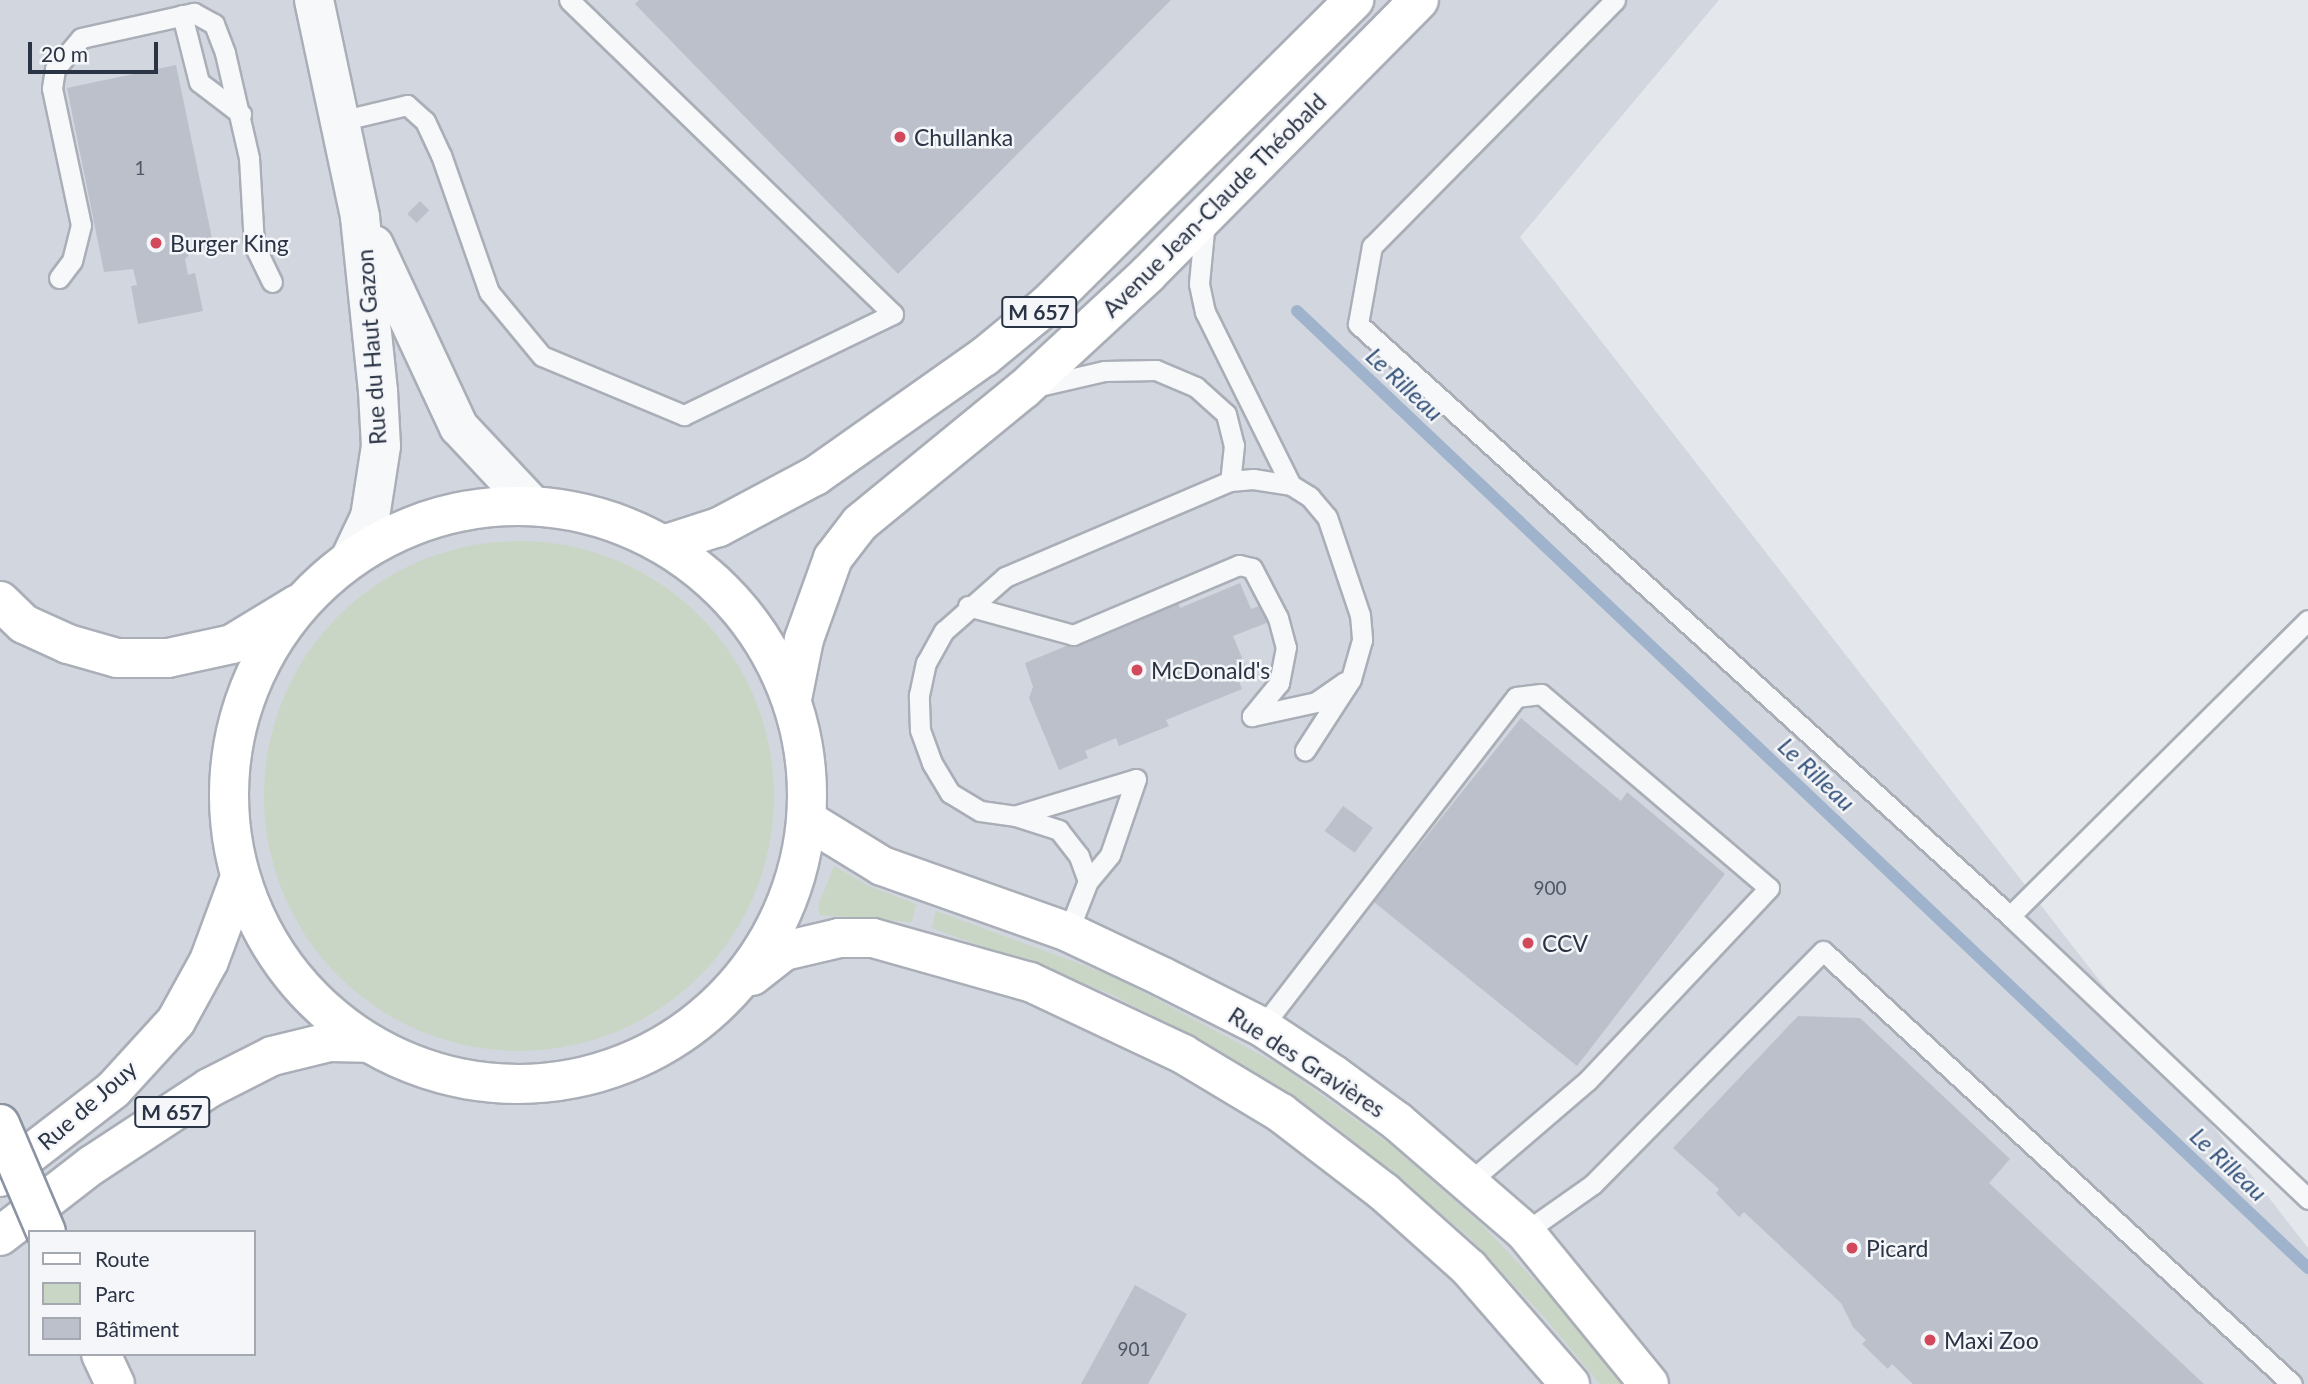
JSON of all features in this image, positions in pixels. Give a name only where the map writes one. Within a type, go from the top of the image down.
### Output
[{"type":"main road","name":"Avenue Jean-Claude Théobald","points":[[666,544],[719,527],[816,476],[984,358],[1047,306],[1354,0]]},
{"type":"main road","name":"Avenue Jean-Claude Théobald","points":[[792,699],[804,639],[833,558],[860,523],[896,490],[1024,389],[1205,216],[1419,0]]},
{"type":"main road","points":[[0,601],[24,624],[68,644],[117,658],[168,658],[232,644],[298,604],[351,557],[408,526],[469,508],[531,504],[593,513],[666,544],[727,593],[773,654],[792,699],[805,746],[807,820],[797,877],[771,938],[733,990]]},
{"type":"main road","points":[[298,604],[262,658],[242,704],[230,758],[229,823],[240,877],[259,926],[288,972],[321,1008],[368,1043],[412,1065],[474,1081],[527,1085],[585,1078],[641,1057],[700,1021],[733,990],[784,951],[839,938],[884,940],[1030,982],[1183,1054],[1282,1113],[1384,1192],[1469,1268],[1548,1368],[1570,1384]]},
{"type":"main road","name":"Rue des Gravières","points":[[807,820],[882,866],[1068,932],[1262,1027],[1398,1122],[1525,1232],[1649,1384]]},
{"type":"main road","name":"Rue de Jouy","points":[[0,1177],[113,1090],[176,1021],[209,961],[240,877]]},
{"type":"main road","name":"Rue de Jouy","points":[[0,1236],[92,1165],[209,1088],[272,1056],[329,1042],[368,1043]]},
{"type":"main road","points":[[0,1124],[45,1230]]},
{"type":"main road","points":[[102,1356],[115,1384]]},
{"type":"street","name":"Rue du Haut Gazon","points":[[314,0],[360,218],[381,446],[370,517],[351,557]]},
{"type":"street","name":"Rue du Haut Gazon","points":[[360,218],[458,427],[531,504]]},
{"type":"lane","points":[[340,121],[407,105],[425,121],[441,155],[489,292],[541,356],[684,415],[893,314],[569,0]]},
{"type":"lane","points":[[1615,0],[1372,246],[1358,324],[2010,916],[2308,1199]]},
{"type":"lane","points":[[60,278],[72,261],[81,225],[52,88],[55,69],[81,38],[194,13],[214,24],[240,114],[249,158],[254,245],[272,282]]},
{"type":"lane","points":[[182,15],[199,82],[240,114]]},
{"type":"lane","points":[[1205,216],[1199,284],[1205,312],[1291,485]]},
{"type":"lane","points":[[1024,389],[1104,371],[1156,370],[1196,387],[1226,414],[1234,446],[1230,481]]},
{"type":"lane","points":[[1088,881],[1075,850],[1059,830],[1016,816],[981,811],[950,793],[932,763],[920,730],[919,695],[926,663],[944,631],[968,606],[1005,577],[1230,481],[1254,479],[1291,485],[1310,497],[1327,517],[1360,615],[1362,640],[1351,679],[1305,750]]},
{"type":"lane","points":[[968,606],[1073,635],[1239,565],[1252,568],[1278,618],[1286,647],[1279,683],[1252,716],[1316,702],[1351,679]]},
{"type":"lane","points":[[2010,916],[2308,620]]},
{"type":"lane","points":[[1262,1027],[1516,697],[1541,694],[1769,888],[1587,1080],[1468,1183]]},
{"type":"lane","points":[[1016,816],[1136,779],[1110,855],[1088,881],[1068,932]]},
{"type":"lane","points":[[1525,1232],[1593,1184],[1823,951],[2292,1384]]},
{"type":"shaded area","points":[[0,0],[1719,0],[1520,237],[2308,1248],[2308,1384],[0,1384]]},
{"type":"green space","points":[[519,541],[569,546],[616,561],[660,584],[699,616],[731,655],[754,699],[769,746],[774,796],[769,846],[754,893],[731,937],[699,976],[660,1008],[616,1031],[569,1046],[519,1051],[469,1046],[422,1031],[378,1008],[339,976],[307,937],[284,893],[269,846],[264,796],[269,746],[284,699],[307,655],[339,616],[378,584],[422,561],[469,546]]},
{"type":"green space","points":[[834,866],[869,886],[916,904],[912,922],[820,915],[818,906]]},
{"type":"green space","points":[[936,911],[1115,977],[1281,1066],[1391,1145],[1479,1222],[1561,1308],[1622,1384],[1600,1384],[1545,1318],[1468,1236],[1329,1121],[1222,1052],[1109,993],[932,928]]},
{"type":"building","points":[[639,0],[1171,0],[898,274],[635,4]]},
{"type":"building","points":[[176,65],[214,248],[190,254],[185,259],[188,275],[195,273],[203,311],[138,324],[131,286],[137,285],[133,269],[104,272],[67,88]]},
{"type":"building","points":[[420,201],[429,210],[416,223],[407,214]]},
{"type":"building","name":"McDonald's","points":[[1240,583],[1251,609],[1262,605],[1269,622],[1233,636],[1250,677],[1239,681],[1242,689],[1166,720],[1169,726],[1119,746],[1116,738],[1085,751],[1088,758],[1059,770],[1029,698],[1033,687],[1025,663],[1178,600],[1180,608]]},
{"type":"building","points":[[1521,718],[1621,801],[1627,792],[1725,874],[1577,1066],[1374,902]]},
{"type":"building","points":[[1343,806],[1373,828],[1355,853],[1325,831]]},
{"type":"building","points":[[1798,1016],[1860,1018],[2010,1159],[1989,1183],[2204,1384],[1913,1384],[1892,1364],[1888,1369],[1862,1344],[1866,1340],[1853,1327],[1841,1303],[1744,1212],[1739,1217],[1716,1193],[1719,1189],[1673,1148]]},
{"type":"building","points":[[1135,1285],[1187,1314],[1148,1384],[1081,1384]]},
{"type":"waterway","name":"Le Rilleau","points":[[1297,311],[2308,1268]]},
{"type":"place","name":"Chullanka","points":[[900,137]]},
{"type":"place","name":"Burger King","points":[[156,243]]},
{"type":"place","name":"McDonald's","points":[[1137,670]]},
{"type":"place","name":"CCV","points":[[1528,943]]},
{"type":"place","name":"Picard","points":[[1852,1248]]},
{"type":"place","name":"Maxi Zoo","points":[[1930,1340]]}]
